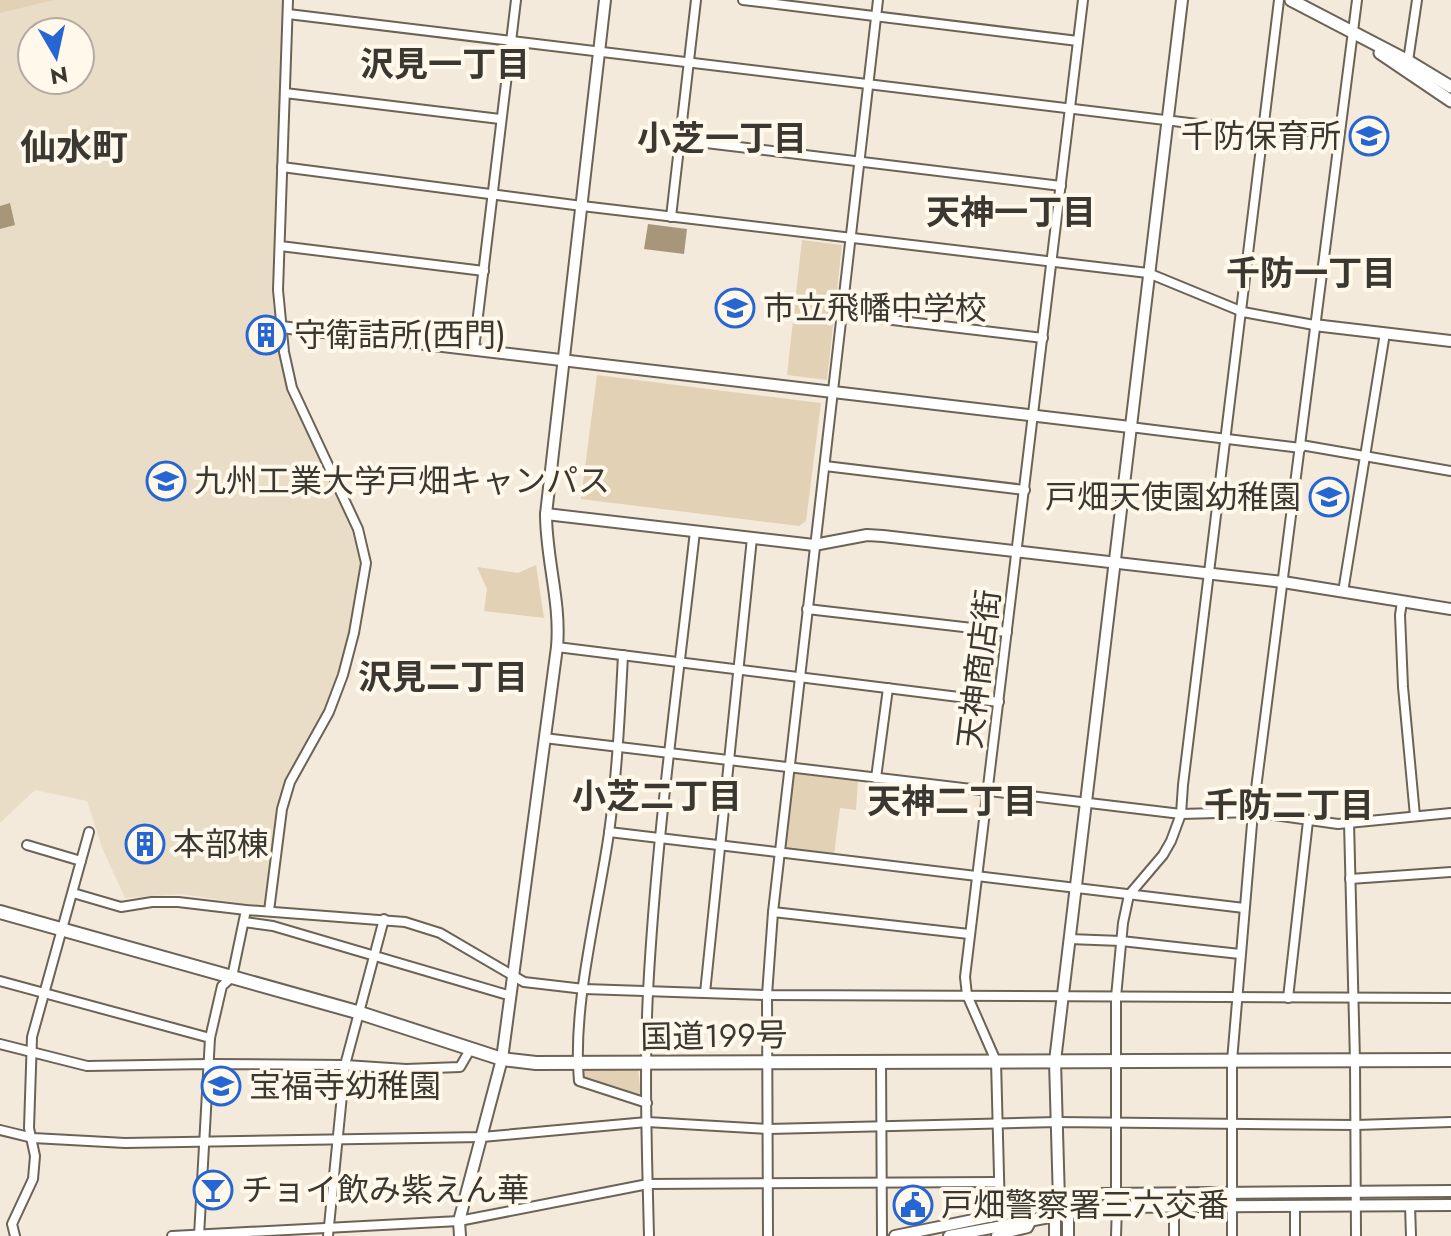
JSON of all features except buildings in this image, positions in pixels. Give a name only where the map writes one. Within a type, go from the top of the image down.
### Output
[{"type":"highway","name":"国道199号","points":[[0,912],[357,1012],[502,1059],[536,1063],[1451,1060]]},
{"type":"main road","points":[[1291,0],[1451,87]]},
{"type":"main road","points":[[1353,34],[1451,101]]},
{"type":"street","points":[[269,911],[282,809],[290,782],[329,712],[343,675],[354,633],[366,557],[362,540],[292,388],[281,327],[278,290],[288,0]]},
{"type":"street","points":[[474,349],[516,0]]},
{"type":"street","points":[[460,1236],[459,1221],[502,1059],[557,647],[558,604],[546,539],[546,514],[605,0]]},
{"type":"street","points":[[671,217],[696,0]]},
{"type":"street","points":[[743,0],[1078,41]]},
{"type":"street","points":[[768,1236],[767,995],[778,853],[878,0]]},
{"type":"street","name":"天神商店街","points":[[967,995],[965,977],[969,934],[1083,0]]},
{"type":"street","points":[[1055,1236],[1059,1201],[1055,1061],[1182,0]]},
{"type":"street","points":[[1116,1192],[1116,997],[1121,941],[1129,895],[1163,855],[1181,814],[1279,0]]},
{"type":"street","points":[[1232,1236],[1235,998],[1253,812],[1357,0]]},
{"type":"street","points":[[1408,61],[1417,0]]},
{"type":"street","points":[[288,14],[1264,132],[1339,130]]},
{"type":"street","points":[[285,93],[500,119]]},
{"type":"street","points":[[681,140],[1061,186]]},
{"type":"street","points":[[282,167],[1148,273],[1243,312],[1314,325],[1451,341]]},
{"type":"street","points":[[280,246],[484,271]]},
{"type":"street","points":[[842,314],[1043,338]]},
{"type":"street","points":[[281,327],[1301,446],[1451,471]]},
{"type":"street","points":[[1343,592],[1385,333]]},
{"type":"street","points":[[825,466],[1025,490]]},
{"type":"street","points":[[546,514],[814,545],[867,535],[1283,582],[1451,609]]},
{"type":"street","points":[[637,1236],[649,1235],[648,991],[660,838],[695,531]]},
{"type":"street","points":[[705,993],[752,538]]},
{"type":"street","points":[[1402,602],[1403,687],[1415,816]]},
{"type":"street","points":[[807,609],[1007,632]]},
{"type":"street","points":[[557,647],[999,702]]},
{"type":"street","points":[[623,655],[619,747],[584,989],[577,1064],[579,1081],[647,1103]]},
{"type":"street","points":[[876,778],[888,688]]},
{"type":"street","points":[[544,738],[1181,814],[1253,812],[1308,821],[1349,822],[1451,813]]},
{"type":"street","points":[[1288,998],[1308,821]]},
{"type":"street","points":[[1349,822],[1356,1236]]},
{"type":"street","points":[[15,1236],[12,1224],[33,1179],[33,1138],[29,1128],[32,1037],[89,832]]},
{"type":"street","points":[[609,832],[1244,908]]},
{"type":"street","points":[[27,845],[81,861]]},
{"type":"street","points":[[1350,879],[1451,872]]},
{"type":"street","points":[[73,893],[121,907],[178,902],[384,919],[440,933],[524,982],[584,989],[767,995],[1451,998]]},
{"type":"street","points":[[199,1235],[210,1038],[222,986],[232,977],[246,910]]},
{"type":"street","points":[[773,912],[969,934]]},
{"type":"street","points":[[328,1232],[345,1065],[384,919]]},
{"type":"street","points":[[244,922],[273,926],[511,996]]},
{"type":"street","points":[[1069,939],[1121,941],[1240,954]]},
{"type":"street","points":[[0,981],[210,1038]]},
{"type":"street","points":[[967,995],[996,1061],[1000,1213]]},
{"type":"street","points":[[0,1044],[87,1066],[345,1065],[406,1069],[460,1067],[471,1048]]},
{"type":"street","points":[[881,1061],[882,1236]]},
{"type":"street","points":[[0,1130],[33,1138],[125,1143],[482,1137],[647,1122],[768,1129],[1057,1122],[1231,1125],[1451,1122]]},
{"type":"street","points":[[172,1236],[328,1232],[459,1221],[648,1184],[998,1182]]},
{"type":"street","points":[[895,1236],[1116,1192],[1451,1191]]},
{"type":"street","points":[[1059,1201],[1068,1213],[1068,1236]]},
{"type":"street","points":[[1410,1205],[1411,1236]]},
{"type":"street","points":[[949,1236],[1117,1206],[1451,1205]]},
{"type":"street","points":[[1116,1236],[1117,1206]]},
{"type":"street","points":[[1174,1206],[1174,1236]]},
{"type":"street","points":[[1295,1206],[1295,1236]]},
{"type":"street","points":[[0,1220],[12,1224]]},
{"type":"street","points":[[996,1236],[1028,1228],[1032,1220]]},
{"type":"shaded area","name":"九州工業大学戸畑キャンパス","points":[[0,0],[283,0],[273,307],[287,380],[347,514],[362,563],[349,643],[322,718],[281,798],[265,907],[182,894],[125,898],[103,850],[87,801],[35,790],[0,823]]},
{"type":"shaded area","points":[[0,0],[54,0],[0,13]]},
{"type":"shaded area","points":[[10,203],[15,225],[0,229],[0,206]]},
{"type":"shaded area","points":[[648,224],[687,229],[684,254],[644,249]]},
{"type":"shaded area","points":[[802,240],[842,245],[827,380],[787,375]]},
{"type":"shaded area","points":[[597,375],[821,403],[806,521],[799,526],[581,499]]},
{"type":"shaded area","points":[[536,565],[544,618],[484,611],[487,589],[477,567],[518,573]]},
{"type":"shaded area","points":[[794,773],[858,780],[856,810],[840,808],[834,855],[786,848]]},
{"type":"shaded area","points":[[582,1069],[638,1070],[641,1095],[584,1080]]},
{"type":"place","name":"千防保育所","points":[[1369,136]]},
{"type":"place","name":"市立飛幡中学校","points":[[735,308]]},
{"type":"place","name":"守衛詰所(西門)","points":[[266,335]]},
{"type":"place","name":"九州工業大学戸畑キャンパス","points":[[166,481]]},
{"type":"place","name":"戸畑天使園幼稚園","points":[[1329,497]]},
{"type":"place","name":"本部棟","points":[[145,844]]},
{"type":"place","name":"宝福寺幼稚園","points":[[221,1086]]},
{"type":"place","name":"チョイ飲み紫えん華","points":[[213,1190]]},
{"type":"place","name":"戸畑警察署三六交番","points":[[913,1205]]},
{"type":"district","name":"沢見一丁目","points":[[445,64]]},
{"type":"district","name":"小芝一丁目","points":[[722,138]]},
{"type":"district","name":"仙水町","points":[[74,147]]},
{"type":"district","name":"天神一丁目","points":[[1011,212]]},
{"type":"district","name":"千防一丁目","points":[[1311,273]]},
{"type":"district","name":"沢見二丁目","points":[[443,677]]},
{"type":"district","name":"小芝二丁目","points":[[657,796]]},
{"type":"district","name":"天神二丁目","points":[[952,801]]},
{"type":"district","name":"千防二丁目","points":[[1289,805]]}]
